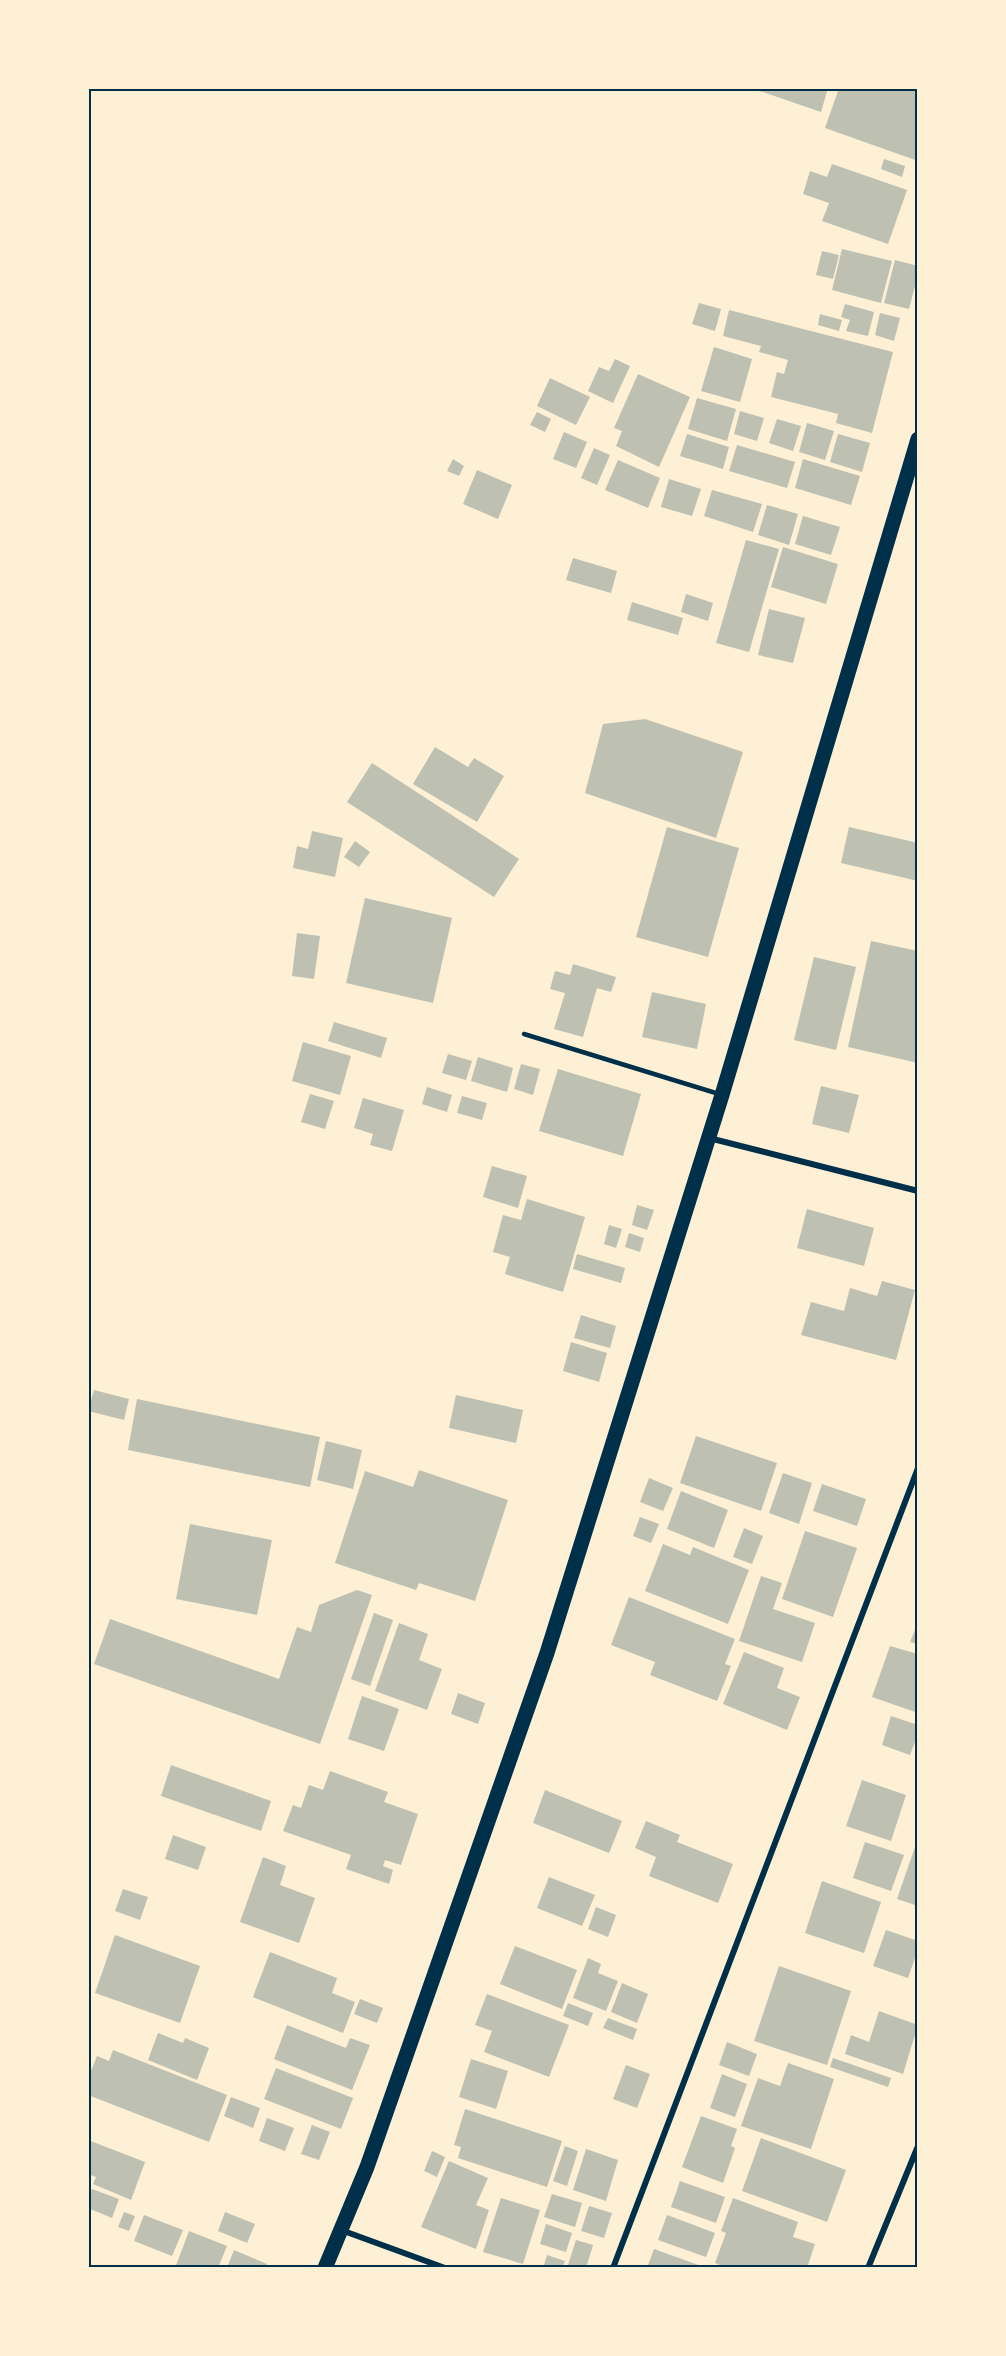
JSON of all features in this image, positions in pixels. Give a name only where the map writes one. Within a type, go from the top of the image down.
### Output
[{"type":"main road","points":[[326,2268],[367,2167],[547,1653],[722,1095],[918,439]]},
{"type":"street","points":[[708,1138],[918,1191]]},
{"type":"street","points":[[614,2268],[918,1468]]},
{"type":"street","points":[[868,2268],[918,2145]]},
{"type":"street","points":[[341,2230],[445,2268]]},
{"type":"lane","points":[[524,1034],[722,1095]]},
{"type":"building","points":[[751,88],[828,88],[821,112]]},
{"type":"building","points":[[839,88],[918,88],[918,161],[825,128]]},
{"type":"building","points":[[884,159],[905,166],[902,177],[881,169]]},
{"type":"building","points":[[832,164],[907,190],[888,244],[822,221],[829,203],[803,194],[810,171],[827,177]]},
{"type":"building","points":[[842,249],[892,261],[881,303],[832,290]]},
{"type":"building","points":[[822,251],[839,255],[833,279],[816,275]]},
{"type":"building","points":[[895,260],[918,266],[909,309],[884,303]]},
{"type":"building","points":[[699,303],[721,309],[715,331],[692,324]]},
{"type":"building","points":[[845,304],[874,312],[868,336],[846,331],[850,320],[841,317]]},
{"type":"building","points":[[729,310],[893,352],[872,433],[836,423],[838,414],[771,397],[777,372],[784,374],[788,360],[759,352],[761,346],[723,336]]},
{"type":"building","points":[[880,313],[900,318],[894,341],[875,335]]},
{"type":"building","points":[[820,314],[842,320],[839,331],[818,325]]},
{"type":"building","points":[[714,347],[752,359],[740,402],[701,391]]},
{"type":"building","points":[[615,359],[630,366],[613,403],[588,391],[599,367],[609,371]]},
{"type":"building","points":[[638,374],[690,397],[659,467],[616,446],[622,431],[614,428]]},
{"type":"building","points":[[550,378],[590,397],[576,425],[537,406]]},
{"type":"building","points":[[697,398],[736,409],[727,441],[688,429]]},
{"type":"building","points":[[740,411],[764,418],[757,441],[734,434]]},
{"type":"building","points":[[537,412],[551,419],[545,432],[530,425]]},
{"type":"building","points":[[777,419],[801,426],[793,451],[769,443]]},
{"type":"building","points":[[807,423],[834,431],[825,460],[799,452]]},
{"type":"building","points":[[564,432],[587,442],[576,468],[553,459]]},
{"type":"building","points":[[687,434],[729,447],[723,469],[680,456]]},
{"type":"building","points":[[838,434],[870,443],[862,472],[830,462]]},
{"type":"building","points":[[737,445],[795,462],[787,488],[729,471]]},
{"type":"building","points":[[594,448],[610,455],[597,485],[581,478]]},
{"type":"building","points":[[453,459],[464,466],[459,476],[447,471]]},
{"type":"building","points":[[803,459],[860,476],[851,505],[795,488]]},
{"type":"building","points":[[618,460],[660,478],[648,508],[605,490]]},
{"type":"building","points":[[477,470],[512,485],[498,519],[463,504]]},
{"type":"building","points":[[669,479],[701,489],[692,516],[661,507]]},
{"type":"building","points":[[712,490],[762,504],[753,532],[704,516]]},
{"type":"building","points":[[767,505],[798,514],[789,545],[758,535]]},
{"type":"building","points":[[803,516],[840,527],[831,555],[795,544]]},
{"type":"building","points":[[746,540],[779,549],[749,652],[716,643]]},
{"type":"building","points":[[783,547],[838,564],[826,604],[771,587]]},
{"type":"building","points":[[573,558],[617,571],[611,593],[566,580]]},
{"type":"building","points":[[686,594],[713,603],[708,621],[681,612]]},
{"type":"building","points":[[632,602],[683,618],[678,635],[627,620]]},
{"type":"building","points":[[769,609],[805,618],[793,663],[758,655]]},
{"type":"building","points":[[645,719],[743,752],[716,838],[585,793],[603,724]]},
{"type":"building","points":[[435,747],[468,767],[474,758],[504,776],[477,822],[413,784]]},
{"type":"building","points":[[372,763],[519,859],[494,897],[347,802]]},
{"type":"building","points":[[667,827],[739,848],[708,957],[636,937]]},
{"type":"building","points":[[849,827],[918,843],[918,881],[841,863]]},
{"type":"building","points":[[312,831],[343,838],[335,877],[293,868],[297,846],[308,849]]},
{"type":"building","points":[[355,841],[370,852],[359,867],[344,857]]},
{"type":"building","points":[[365,898],[452,918],[433,1003],[346,983]]},
{"type":"building","points":[[297,933],[320,936],[314,979],[292,976]]},
{"type":"building","points":[[871,941],[918,951],[918,1063],[848,1047]]},
{"type":"building","points":[[814,957],[856,967],[836,1050],[794,1040]]},
{"type":"building","points":[[573,964],[616,977],[611,992],[597,988],[583,1037],[554,1029],[565,993],[550,989],[555,971],[570,975]]},
{"type":"building","points":[[652,992],[706,1004],[697,1049],[642,1037]]},
{"type":"building","points":[[334,1022],[387,1038],[381,1058],[328,1041]]},
{"type":"building","points":[[303,1042],[351,1056],[340,1095],[292,1081]]},
{"type":"building","points":[[448,1054],[472,1061],[466,1080],[442,1073]]},
{"type":"building","points":[[478,1057],[513,1068],[507,1092],[471,1081]]},
{"type":"building","points":[[521,1064],[540,1069],[533,1095],[514,1089]]},
{"type":"building","points":[[558,1069],[641,1094],[623,1156],[539,1131]]},
{"type":"building","points":[[821,1086],[859,1095],[849,1133],[812,1124]]},
{"type":"building","points":[[427,1087],[452,1095],[447,1112],[422,1104]]},
{"type":"building","points":[[310,1094],[334,1101],[325,1129],[301,1122]]},
{"type":"building","points":[[462,1096],[487,1103],[482,1120],[457,1113]]},
{"type":"building","points":[[363,1098],[404,1110],[392,1151],[370,1145],[373,1134],[354,1128]]},
{"type":"building","points":[[492,1166],[527,1176],[518,1208],[483,1197]]},
{"type":"building","points":[[527,1199],[585,1217],[563,1292],[505,1274],[510,1257],[493,1252],[503,1215],[521,1220]]},
{"type":"building","points":[[637,1205],[654,1210],[647,1230],[632,1225]]},
{"type":"building","points":[[807,1209],[874,1228],[864,1266],[797,1248]]},
{"type":"building","points":[[609,1225],[622,1229],[616,1248],[604,1244]]},
{"type":"building","points":[[629,1233],[644,1238],[640,1252],[625,1247]]},
{"type":"building","points":[[577,1254],[625,1268],[621,1283],[573,1269]]},
{"type":"building","points":[[882,1281],[915,1290],[896,1360],[801,1335],[811,1302],[844,1311],[850,1288],[877,1296]]},
{"type":"building","points":[[581,1315],[616,1326],[610,1348],[574,1338]]},
{"type":"building","points":[[571,1342],[607,1353],[599,1382],[563,1371]]},
{"type":"building","points":[[94,1390],[129,1399],[124,1420],[88,1411]]},
{"type":"building","points":[[456,1395],[523,1410],[516,1443],[449,1428]]},
{"type":"building","points":[[137,1399],[320,1437],[310,1487],[128,1450]]},
{"type":"building","points":[[696,1436],[777,1463],[761,1511],[680,1483]]},
{"type":"building","points":[[326,1441],[362,1450],[353,1489],[317,1480]]},
{"type":"building","points":[[419,1470],[508,1500],[475,1601],[419,1583],[416,1590],[335,1563],[365,1471],[413,1487]]},
{"type":"building","points":[[783,1473],[812,1483],[799,1524],[769,1513]]},
{"type":"building","points":[[649,1478],[673,1488],[663,1511],[640,1502]]},
{"type":"building","points":[[822,1484],[866,1499],[857,1526],[813,1511]]},
{"type":"building","points":[[681,1491],[728,1510],[714,1548],[667,1529]]},
{"type":"building","points":[[640,1517],[659,1524],[651,1543],[633,1536]]},
{"type":"building","points":[[190,1524],[272,1540],[257,1615],[176,1599]]},
{"type":"building","points":[[744,1528],[763,1536],[752,1564],[733,1557]]},
{"type":"building","points":[[805,1531],[857,1548],[833,1617],[782,1599]]},
{"type":"building","points":[[663,1544],[690,1555],[693,1547],[749,1570],[728,1624],[645,1591]]},
{"type":"building","points":[[761,1576],[782,1583],[773,1609],[815,1623],[802,1662],[739,1641]]},
{"type":"building","points":[[357,1590],[372,1595],[320,1744],[94,1664],[110,1619],[279,1679],[297,1627],[311,1632],[319,1605]]},
{"type":"building","points":[[629,1597],[735,1639],[725,1664],[731,1666],[717,1701],[650,1675],[655,1662],[611,1645]]},
{"type":"building","points":[[374,1613],[393,1620],[370,1686],[351,1679]]},
{"type":"building","points":[[399,1623],[428,1634],[419,1660],[442,1669],[427,1710],[375,1691]]},
{"type":"building","points":[[918,1623],[918,1644],[910,1642]]},
{"type":"building","points":[[890,1646],[918,1654],[918,1713],[872,1697]]},
{"type":"building","points":[[744,1652],[784,1668],[777,1688],[800,1697],[787,1730],[723,1704]]},
{"type":"building","points":[[458,1693],[485,1703],[478,1724],[451,1714]]},
{"type":"building","points":[[362,1696],[399,1709],[384,1751],[348,1739]]},
{"type":"building","points":[[891,1716],[918,1725],[918,1734],[910,1755],[882,1745]]},
{"type":"building","points":[[171,1765],[271,1801],[261,1831],[161,1796]]},
{"type":"building","points":[[330,1771],[388,1792],[384,1802],[418,1814],[401,1865],[385,1860],[383,1866],[393,1870],[389,1884],[346,1869],[351,1855],[283,1831],[293,1805],[301,1808],[309,1785],[323,1790]]},
{"type":"building","points":[[862,1780],[906,1795],[891,1841],[846,1826]]},
{"type":"building","points":[[545,1790],[622,1821],[609,1853],[533,1823]]},
{"type":"building","points":[[646,1821],[680,1835],[677,1842],[733,1864],[718,1903],[649,1876],[656,1857],[635,1848]]},
{"type":"building","points":[[173,1835],[206,1847],[198,1870],[165,1859]]},
{"type":"building","points":[[865,1842],[904,1855],[891,1891],[853,1878]]},
{"type":"building","points":[[915,1847],[918,1848],[918,1906],[897,1899]]},
{"type":"building","points":[[263,1857],[286,1866],[280,1885],[315,1898],[299,1943],[240,1922]]},
{"type":"building","points":[[549,1877],[595,1895],[582,1926],[537,1908]]},
{"type":"building","points":[[822,1881],[881,1902],[864,1953],[805,1933]]},
{"type":"building","points":[[123,1889],[148,1897],[140,1920],[115,1911]]},
{"type":"building","points":[[596,1907],[616,1915],[608,1937],[588,1929]]},
{"type":"building","points":[[886,1930],[918,1941],[918,1949],[908,1978],[873,1966]]},
{"type":"building","points":[[115,1935],[200,1966],[180,2023],[95,1993]]},
{"type":"building","points":[[515,1946],[577,1970],[562,2009],[500,1984]]},
{"type":"building","points":[[270,1952],[337,1978],[332,1993],[355,2002],[343,2033],[253,1997]]},
{"type":"building","points":[[588,1958],[601,1964],[598,1973],[618,1981],[606,2011],[573,1998]]},
{"type":"building","points":[[779,1966],[851,1991],[827,2065],[754,2041]]},
{"type":"building","points":[[622,1983],[648,1994],[637,2023],[611,2012]]},
{"type":"building","points":[[487,1994],[569,2025],[549,2077],[484,2052],[492,2031],[475,2025]]},
{"type":"building","points":[[360,1999],[383,2008],[377,2023],[354,2014]]},
{"type":"building","points":[[568,2003],[593,2013],[588,2026],[563,2016]]},
{"type":"building","points":[[879,2011],[918,2025],[903,2074],[845,2054],[851,2035],[869,2042]]},
{"type":"building","points":[[608,2018],[637,2029],[633,2040],[603,2028]]},
{"type":"building","points":[[287,2025],[346,2048],[350,2038],[370,2045],[352,2090],[274,2059]]},
{"type":"building","points":[[158,2033],[183,2043],[185,2038],[209,2048],[197,2080],[148,2060]]},
{"type":"building","points":[[727,2042],[757,2054],[749,2076],[719,2065]]},
{"type":"building","points":[[113,2050],[227,2095],[209,2142],[88,2095],[88,2078],[97,2056],[109,2061]]},
{"type":"building","points":[[833,2058],[891,2078],[888,2087],[830,2067]]},
{"type":"building","points":[[471,2059],[508,2071],[496,2109],[459,2097]]},
{"type":"building","points":[[788,2063],[834,2079],[811,2149],[741,2126],[758,2078],[780,2086]]},
{"type":"building","points":[[626,2065],[650,2074],[637,2108],[613,2099]]},
{"type":"building","points":[[276,2068],[353,2098],[341,2129],[264,2099]]},
{"type":"building","points":[[722,2074],[747,2084],[735,2117],[710,2108]]},
{"type":"building","points":[[231,2097],[260,2108],[253,2128],[224,2116]]},
{"type":"building","points":[[465,2109],[562,2141],[547,2187],[458,2158],[461,2147],[454,2145]]},
{"type":"building","points":[[701,2116],[737,2129],[731,2146],[735,2148],[723,2183],[682,2167]]},
{"type":"building","points":[[267,2118],[294,2128],[285,2151],[259,2141]]},
{"type":"building","points":[[312,2125],[330,2132],[319,2160],[301,2154]]},
{"type":"building","points":[[761,2138],[846,2170],[827,2222],[742,2191]]},
{"type":"building","points":[[88,2140],[145,2162],[131,2200],[93,2184],[96,2177],[88,2174]]},
{"type":"building","points":[[565,2146],[578,2151],[567,2186],[553,2181]]},
{"type":"building","points":[[586,2149],[618,2160],[606,2201],[573,2190]]},
{"type":"building","points":[[432,2151],[445,2157],[437,2177],[424,2171]]},
{"type":"building","points":[[449,2161],[488,2178],[476,2205],[489,2210],[476,2249],[421,2227]]},
{"type":"building","points":[[680,2181],[725,2197],[716,2223],[671,2207]]},
{"type":"building","points":[[92,2189],[119,2199],[112,2218],[88,2208],[88,2198]]},
{"type":"building","points":[[552,2194],[582,2203],[575,2227],[544,2217]]},
{"type":"building","points":[[501,2198],[540,2210],[523,2264],[483,2252]]},
{"type":"building","points":[[733,2198],[798,2222],[793,2237],[815,2244],[807,2268],[727,2268],[715,2263],[726,2233],[721,2231]]},
{"type":"building","points":[[589,2206],[612,2213],[604,2238],[581,2231]]},
{"type":"building","points":[[124,2212],[135,2216],[129,2231],[118,2227]]},
{"type":"building","points":[[225,2212],[255,2224],[247,2243],[218,2231]]},
{"type":"building","points":[[144,2215],[183,2230],[172,2256],[134,2241]]},
{"type":"building","points":[[667,2215],[715,2233],[706,2257],[658,2240]]},
{"type":"building","points":[[546,2224],[572,2233],[566,2252],[540,2244]]},
{"type":"building","points":[[189,2231],[227,2246],[218,2268],[175,2268]]},
{"type":"building","points":[[576,2240],[593,2245],[586,2268],[567,2268]]},
{"type":"building","points":[[654,2249],[704,2267],[704,2268],[647,2268]]},
{"type":"building","points":[[234,2250],[267,2264],[266,2268],[227,2268]]},
{"type":"building","points":[[547,2255],[565,2261],[562,2268],[543,2268]]}]
